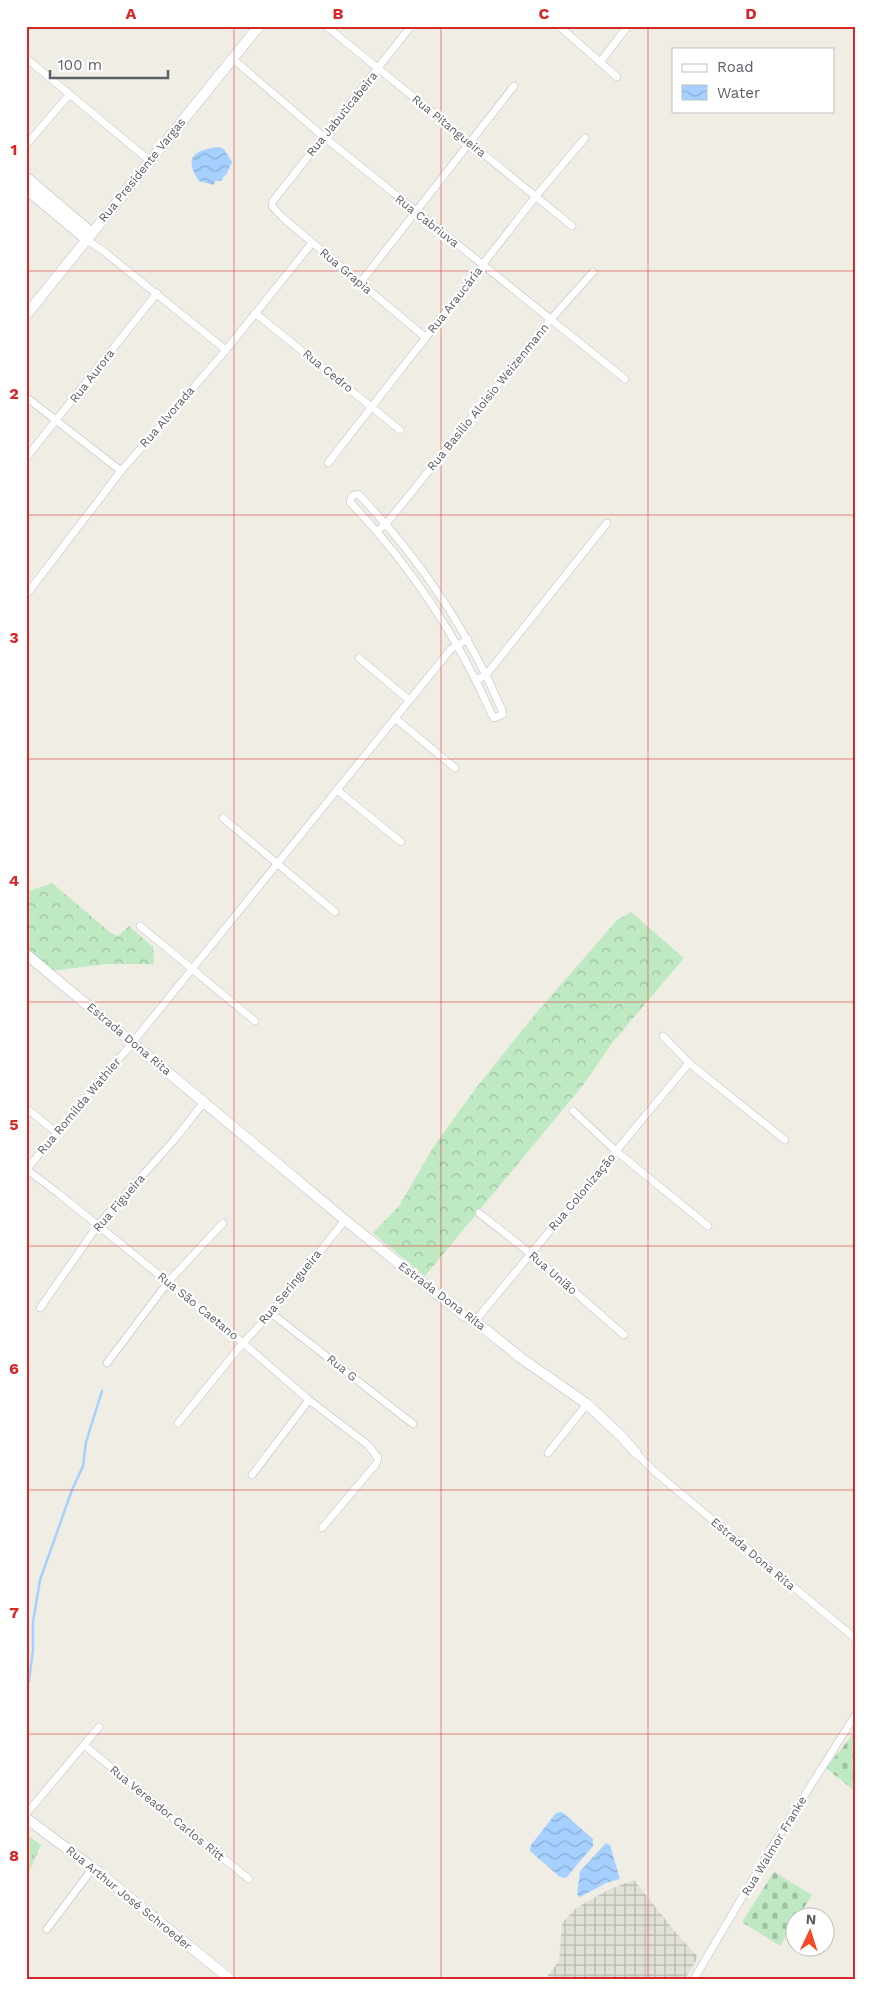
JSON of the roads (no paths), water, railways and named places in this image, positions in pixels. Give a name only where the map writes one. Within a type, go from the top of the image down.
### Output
[{"type":"street","name":"Rua Presidente Vargas","points":[[26,315],[260,26]]},
{"type":"street","name":"Rua Pitangueira","points":[[326,26],[572,226]]},
{"type":"street","name":"Rua Jabuticabeira","points":[[273,201],[411,26]]},
{"type":"street","points":[[559,26],[617,77]]},
{"type":"street","points":[[600,62],[628,26]]},
{"type":"street","points":[[26,58],[150,160]]},
{"type":"street","name":"Rua Cabriuva","points":[[233,59],[324,137],[625,378]]},
{"type":"street","points":[[360,283],[514,86]]},
{"type":"street","points":[[26,145],[69,95]]},
{"type":"street","name":"Rua Araucária","points":[[328,463],[482,264],[585,138]]},
{"type":"street","points":[[26,177],[102,250],[226,350]]},
{"type":"street","points":[[26,189],[89,237]]},
{"type":"street","name":"Rua Grapia","points":[[273,201],[272,206],[275,210],[425,337]]},
{"type":"street","name":"Rua Alvorada","points":[[26,595],[121,472],[226,350],[312,242]]},
{"type":"street","name":"Rua Basilio Aloisio Weizenmann","points":[[377,531],[386,524],[551,319],[592,272]]},
{"type":"street","name":"Rua Aurora","points":[[26,458],[157,293]]},
{"type":"street","name":"Rua Cedro","points":[[255,313],[400,430]]},
{"type":"street","points":[[26,397],[121,472]]},
{"type":"street","points":[[358,494],[386,524],[428,577],[468,639],[502,710],[503,714],[499,717],[494,718],[492,715],[457,644],[419,584],[377,531],[350,502],[352,496],[358,494]]},
{"type":"street","points":[[476,680],[486,675],[607,523]]},
{"type":"street","points":[[457,644],[468,639]]},
{"type":"street","name":"Rua Romilda Wathier","points":[[26,1169],[133,1042],[451,648],[457,644]]},
{"type":"street","points":[[359,658],[409,700]]},
{"type":"street","points":[[395,718],[455,768]]},
{"type":"street","points":[[337,790],[401,842]]},
{"type":"street","points":[[223,818],[335,912]]},
{"type":"street","points":[[140,926],[255,1021]]},
{"type":"street","name":"Estrada Dona Rita","points":[[26,954],[345,1220],[463,1315],[475,1321],[521,1358],[586,1404],[622,1437],[655,1472],[856,1640]]},
{"type":"street","points":[[663,1036],[689,1063],[786,1140]]},
{"type":"street","name":"Rua Colonização","points":[[475,1321],[689,1063]]},
{"type":"street","name":"Rua Figueira","points":[[40,1308],[98,1225],[175,1139],[204,1102]]},
{"type":"street","points":[[26,1108],[57,1133]]},
{"type":"street","points":[[573,1112],[616,1151],[708,1226]]},
{"type":"street","name":"Rua São Caetano","points":[[26,1169],[168,1282],[309,1400],[368,1445],[378,1458],[376,1464],[322,1528]]},
{"type":"street","name":"Rua União","points":[[480,1213],[530,1253],[624,1335]]},
{"type":"street","name":"Rua Seringueira","points":[[178,1423],[271,1313],[345,1220]]},
{"type":"street","points":[[107,1364],[168,1282],[223,1223]]},
{"type":"street","name":"Rua G","points":[[271,1313],[413,1424]]},
{"type":"street","points":[[252,1475],[309,1400]]},
{"type":"street","points":[[548,1453],[586,1404]]},
{"type":"street","name":"Rua Walmor Franke","points":[[694,1979],[770,1850],[856,1714]]},
{"type":"street","points":[[26,1814],[99,1727]]},
{"type":"street","name":"Rua Vereador Carlos Ritt","points":[[85,1746],[249,1879]]},
{"type":"street","name":"Rua Arthur José Schroeder","points":[[26,1818],[93,1868],[230,1979]]},
{"type":"street","points":[[47,1929],[93,1868]]},
{"type":"water","points":[[219,147],[224,149],[232,162],[226,175],[221,181],[215,181],[214,185],[199,181],[192,166],[194,156],[203,150]]},
{"type":"water","points":[[562,1812],[593,1839],[593,1846],[566,1878],[560,1877],[530,1851],[531,1845],[556,1813]]},
{"type":"water","points":[[606,1843],[610,1845],[620,1879],[606,1883],[580,1897],[577,1894],[580,1871]]},
{"type":"waterway","points":[[26,1684],[29,1681],[33,1650],[33,1622],[40,1580],[72,1490],[83,1466],[86,1442],[102,1391]]}]
